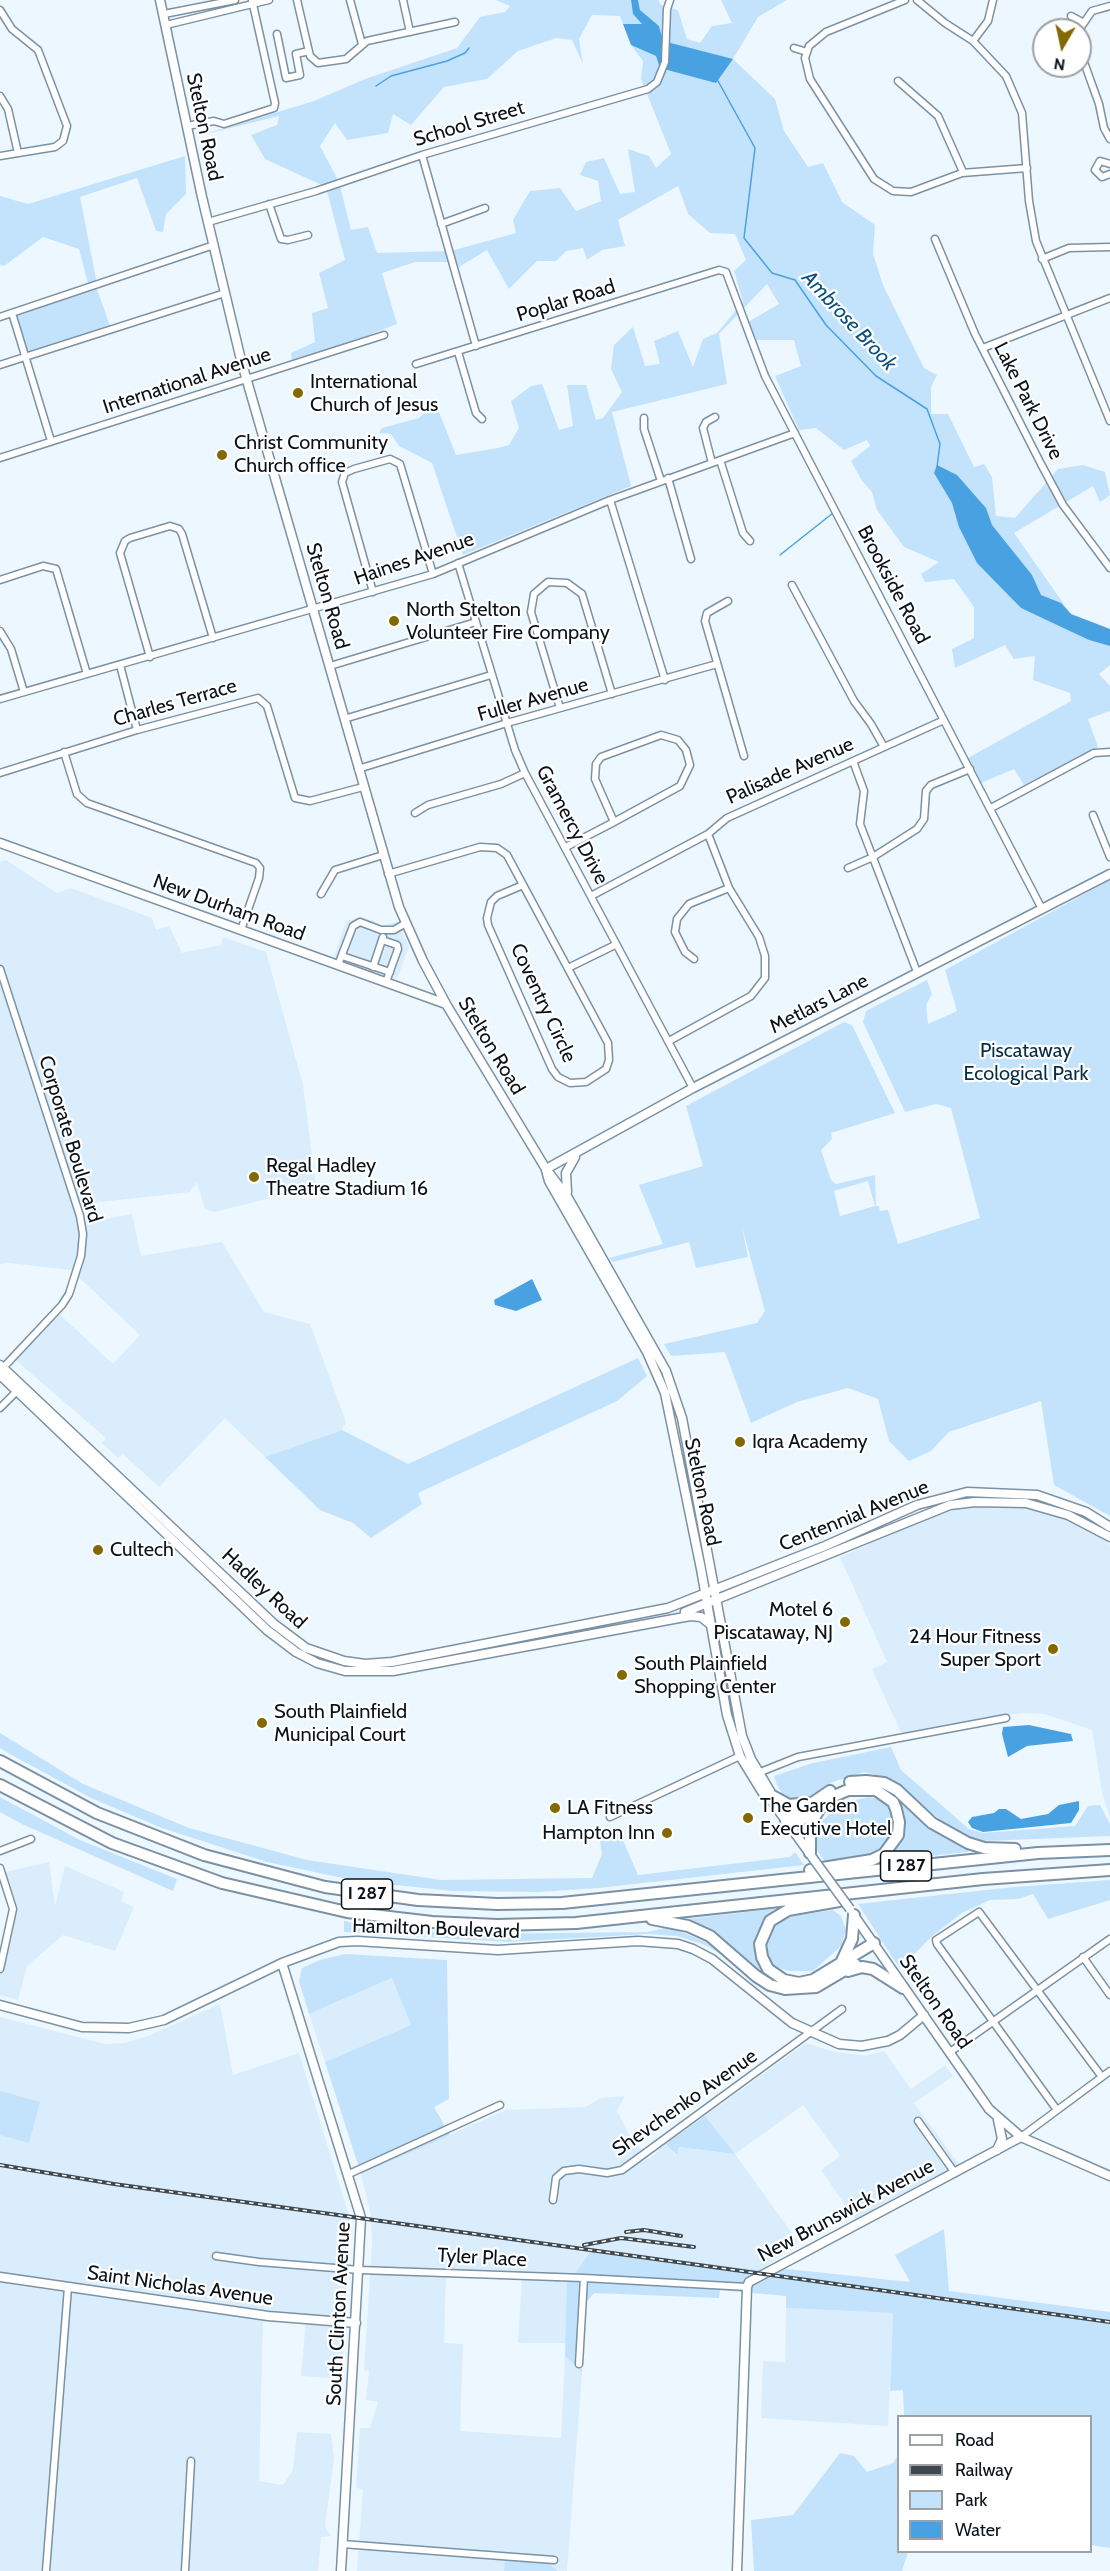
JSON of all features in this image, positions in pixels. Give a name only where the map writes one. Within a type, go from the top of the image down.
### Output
[{"type":"highway","name":"I 287","points":[[0,1761],[68,1800],[161,1840],[258,1871],[358,1893],[444,1902],[529,1904],[594,1900],[1038,1853],[1110,1850]]},
{"type":"highway","points":[[789,1824],[812,1802],[835,1788],[851,1782],[866,1780],[884,1783],[897,1790],[951,1835],[984,1848],[1019,1849],[1038,1853]]},
{"type":"highway","name":"I 287","points":[[0,1785],[73,1825],[153,1859],[238,1888],[306,1904],[376,1916],[464,1924],[547,1924],[634,1917],[1015,1876],[1110,1870]]},
{"type":"highway","points":[[774,1881],[783,1874],[872,1860],[885,1854],[898,1835],[898,1816],[893,1803],[882,1793],[860,1788],[841,1792],[789,1824]]},
{"type":"highway","points":[[771,1798],[789,1805],[812,1802]]},
{"type":"highway","points":[[811,1855],[810,1825],[824,1803]]},
{"type":"highway","points":[[877,1890],[870,1897],[799,1907],[782,1913],[770,1921],[763,1932],[760,1944],[762,1957],[772,1973],[784,1980],[799,1983],[840,1969],[862,1967],[873,1969],[903,1988]]},
{"type":"highway","points":[[840,1969],[850,1946],[852,1912]]},
{"type":"highway","points":[[634,1917],[675,1923],[700,1930],[722,1944],[756,1976],[778,1987],[809,1989],[875,1945]]},
{"type":"main road","name":"Stelton Road","points":[[160,0],[208,222],[246,379],[388,874],[406,923],[446,1004],[546,1169],[568,1198],[656,1352],[674,1392],[682,1418],[742,1736],[758,1773],[771,1798],[903,1988],[974,2089],[997,2116],[1022,2137],[1110,2176]]},
{"type":"main road","name":"New Durham Road","points":[[0,843],[446,1004]]},
{"type":"main road","name":"Metlars Lane","points":[[546,1169],[577,1154],[693,1088],[1110,874]]},
{"type":"main road","points":[[416,993],[429,987],[432,978]]},
{"type":"main road","points":[[568,1198],[565,1185],[566,1173],[577,1154]]},
{"type":"main road","name":"Stelton Road","points":[[546,1169],[549,1181],[647,1352],[665,1393],[728,1715],[740,1756],[764,1795],[771,1798]]},
{"type":"main road","name":"Hadley Road","points":[[1,1370],[17,1391],[271,1627],[319,1654],[344,1661],[374,1663],[431,1655],[647,1613],[715,1591]]},
{"type":"main road","name":"Hadley Road","points":[[1,1370],[296,1653],[316,1663],[345,1671],[393,1671],[696,1615],[710,1624]]},
{"type":"main road","name":"Centennial Avenue","points":[[715,1591],[917,1505],[967,1492],[1018,1492],[1036,1495],[1086,1512],[1110,1527]]},
{"type":"main road","name":"Centennial Avenue","points":[[717,1601],[950,1505],[975,1502],[1026,1503],[1068,1515],[1110,1537]]},
{"type":"main road","name":"Hadley Road","points":[[665,1620],[717,1601]]},
{"type":"main road","name":"Hamilton Boulevard","points":[[0,2005],[82,2027],[108,2029],[145,2026],[191,2008],[282,1963],[321,1947],[357,1941],[498,1950],[638,1941],[678,1944],[712,1959],[779,2013],[811,2033],[839,2044],[874,2044],[900,2035],[924,2015]]},
{"type":"main road","name":"South Clinton Avenue","points":[[282,1963],[361,2218],[360,2270],[340,2571]]},
{"type":"main road","points":[[997,2116],[1002,2139],[997,2150]]},
{"type":"main road","name":"New Brunswick Avenue","points":[[737,2571],[749,2282],[1022,2137]]},
{"type":"main road","name":"Saint Nicholas Avenue","points":[[0,2277],[268,2316],[356,2323]]},
{"type":"street","points":[[164,14],[235,0]]},
{"type":"street","points":[[166,25],[253,2],[269,0]]},
{"type":"street","points":[[297,0],[309,51],[313,61],[321,64],[351,56],[362,44],[455,22]]},
{"type":"street","points":[[350,0],[362,44]]},
{"type":"street","points":[[403,0],[410,32]]},
{"type":"street","name":"School Street","points":[[208,222],[422,155],[641,92],[653,86],[665,63],[667,9],[670,0]]},
{"type":"street","points":[[905,0],[826,32],[815,40],[807,52],[806,66],[810,79],[874,179],[893,191],[910,192],[963,172],[1027,168]]},
{"type":"street","points":[[917,0],[945,23],[973,41],[1006,76],[1022,113],[1032,222],[1042,259],[1110,421]]},
{"type":"street","points":[[973,41],[988,21],[993,0]]},
{"type":"street","points":[[187,126],[214,121],[224,124],[274,108],[253,2]]},
{"type":"street","points":[[1086,18],[1092,11],[1110,6]]},
{"type":"street","points":[[0,10],[12,29],[38,50],[67,126],[63,141],[55,147],[0,156]]},
{"type":"street","points":[[1071,16],[1075,18]]},
{"type":"street","points":[[277,34],[286,78],[300,75],[296,54],[309,51]]},
{"type":"street","points":[[794,48],[807,52]]},
{"type":"street","points":[[1090,78],[1102,111],[1104,128],[1110,139]]},
{"type":"street","points":[[898,81],[938,116],[963,172]]},
{"type":"street","points":[[0,96],[8,109],[18,153]]},
{"type":"street","points":[[422,155],[476,346]]},
{"type":"street","points":[[1109,162],[1100,161],[1095,170],[1102,177],[1110,174]]},
{"type":"street","points":[[269,204],[281,239],[288,240],[308,235]]},
{"type":"street","points":[[441,224],[477,213],[485,208]]},
{"type":"street","name":"Lake Park Drive","points":[[935,239],[983,348],[1063,505],[1110,568]]},
{"type":"street","points":[[0,317],[214,245]]},
{"type":"street","points":[[1042,259],[1069,248],[1110,247]]},
{"type":"street","name":"Poplar Road","points":[[416,364],[719,270],[726,272]]},
{"type":"street","name":"Brookside Road","points":[[726,272],[765,376],[1042,909]]},
{"type":"street","points":[[0,365],[225,293]]},
{"type":"street","points":[[983,348],[1110,298]]},
{"type":"street","points":[[12,313],[51,441]]},
{"type":"street","name":"International Avenue","points":[[0,458],[384,335]]},
{"type":"street","points":[[458,352],[476,413],[482,419]]},
{"type":"street","points":[[712,463],[703,428],[706,422],[715,417]]},
{"type":"street","points":[[644,418],[644,429],[661,481]]},
{"type":"street","name":"Haines Avenue","points":[[0,699],[433,574],[610,500],[795,433]]},
{"type":"street","points":[[373,592],[342,482],[345,473],[354,469],[390,459],[400,464],[433,574]]},
{"type":"street","points":[[720,460],[742,533],[750,541]]},
{"type":"street","points":[[668,478],[692,559]]},
{"type":"street","points":[[610,500],[665,680]]},
{"type":"street","points":[[150,657],[121,550],[130,538],[170,526],[179,529],[182,534],[213,639]]},
{"type":"street","name":"Gramercy Drive","points":[[458,563],[491,675],[525,773],[693,1088]]},
{"type":"street","points":[[0,580],[43,566],[56,569],[87,674]]},
{"type":"street","points":[[560,708],[531,612],[534,594],[548,582],[567,583],[582,594],[612,694]]},
{"type":"street","points":[[792,585],[854,701],[871,723],[884,747]]},
{"type":"street","points":[[728,601],[717,605],[705,617],[744,756]]},
{"type":"street","points":[[330,666],[476,622]]},
{"type":"street","points":[[0,631],[11,649],[24,692]]},
{"type":"street","name":"Fuller Avenue","points":[[358,770],[507,723],[717,664]]},
{"type":"street","points":[[120,665],[137,730]]},
{"type":"street","points":[[344,719],[491,675]]},
{"type":"street","name":"Charles Terrace","points":[[0,772],[137,730],[258,698],[267,706],[295,798],[310,801],[363,787]]},
{"type":"street","name":"Palisade Avenue","points":[[591,896],[708,834],[727,818],[944,720]]},
{"type":"street","points":[[566,847],[614,822],[680,786],[689,772],[689,757],[678,740],[661,735],[601,757],[596,764],[595,779],[614,822]]},
{"type":"street","points":[[64,752],[77,794],[87,803],[256,863],[260,868],[259,878],[241,930]]},
{"type":"street","points":[[991,808],[1094,753],[1110,752]]},
{"type":"street","points":[[853,761],[864,792],[860,824],[916,972]]},
{"type":"street","points":[[848,868],[873,857],[922,825],[924,796],[931,785],[970,769]]},
{"type":"street","points":[[414,813],[428,805],[501,784],[525,773]]},
{"type":"street","points":[[1093,815],[1110,857]]},
{"type":"street","points":[[669,1041],[751,996],[765,978],[765,956],[759,937],[729,888],[708,834]]},
{"type":"street","name":"Coventry Circle","points":[[388,874],[480,847],[491,846],[507,855],[568,968],[610,1051],[606,1069],[600,1075],[578,1084],[564,1080],[552,1069],[488,925],[487,918],[492,902],[497,896],[523,885]]},
{"type":"street","points":[[321,894],[331,875],[339,868],[383,855]]},
{"type":"street","points":[[694,958],[685,952],[675,932],[677,919],[689,904],[729,888]]},
{"type":"street","points":[[338,965],[353,926],[360,922],[381,930],[394,930],[406,923]]},
{"type":"street","points":[[373,967],[382,940],[381,930]]},
{"type":"street","points":[[382,940],[397,945],[398,949],[386,982]]},
{"type":"street","points":[[568,968],[615,945]]},
{"type":"street","points":[[342,956],[390,972]]},
{"type":"street","name":"Corporate Boulevard","points":[[0,969],[80,1216],[82,1234],[81,1256],[69,1294],[62,1305],[1,1370]]},
{"type":"street","points":[[0,1408],[17,1391]]},
{"type":"street","points":[[758,1773],[798,1757],[1006,1718]]},
{"type":"street","points":[[610,1817],[740,1756]]},
{"type":"street","points":[[0,1851],[31,1839]]},
{"type":"street","points":[[0,1868],[13,1909],[0,1969]]},
{"type":"street","points":[[1057,2110],[936,1940],[972,1914],[979,1912],[1102,2077]]},
{"type":"street","points":[[950,2052],[1110,1939]]},
{"type":"street","points":[[1083,1957],[1110,1995]]},
{"type":"street","name":"Shevchenko Avenue","points":[[553,2200],[556,2178],[564,2171],[579,2169],[607,2173],[622,2170],[842,2009]]},
{"type":"street","name":"New Brunswick Avenue","points":[[1022,2137],[1110,2072]]},
{"type":"street","points":[[349,2174],[500,2105]]},
{"type":"street","points":[[918,2121],[955,2173]]},
{"type":"street","name":"Tyler Place","points":[[216,2256],[259,2262],[360,2270],[584,2278],[747,2288]]},
{"type":"street","points":[[579,2364],[584,2278]]},
{"type":"street","points":[[46,2571],[68,2287]]},
{"type":"street","points":[[185,2571],[191,2462]]},
{"type":"street","points":[[342,2544],[554,2560]]},
{"type":"shaded area","points":[[6,860],[57,893],[71,888],[152,918],[156,930],[169,926],[182,953],[221,945],[223,937],[266,952],[303,1085],[316,1186],[215,1212],[205,1209],[197,1182],[190,1192],[74,1205],[79,1224],[132,1214],[141,1256],[222,1242],[264,1312],[310,1324],[346,1422],[342,1430],[265,1457],[225,1418],[159,1487],[123,1454],[118,1458],[102,1443],[106,1438],[12,1357],[58,1313],[113,1364],[140,1335],[71,1270],[0,1264],[0,862]]},
{"type":"shaded area","points":[[360,917],[374,921],[377,927],[397,922],[409,947],[397,979],[334,957],[346,921]]},
{"type":"shaded area","points":[[982,1506],[1029,1507],[1089,1529],[1110,1545],[1110,1818],[1102,1792],[1092,1730],[1045,1714],[1022,1713],[901,1733],[872,1669],[887,1662],[840,1557],[928,1518],[954,1510]]},
{"type":"shaded area","points":[[49,1862],[55,1906],[65,1866],[124,1892],[121,1901],[134,1907],[115,1951],[63,1935],[27,1966],[18,2000],[0,1995],[0,1951],[11,1920],[1,1873]]},
{"type":"shaded area","points":[[393,1978],[411,2025],[325,2062],[309,2014]]},
{"type":"shaded area","points":[[220,2004],[233,2075],[299,2053],[350,2219],[342,2379],[301,2376],[306,2320],[263,2316],[259,2481],[283,2485],[293,2470],[297,2432],[331,2434],[334,2458],[325,2526],[331,2536],[321,2537],[318,2571],[0,2571],[0,2017],[105,2044],[125,2043],[148,2036]]},
{"type":"shaded area","points":[[806,2043],[831,2051],[866,2056],[884,2051],[911,2089],[945,2065],[953,2076],[914,2103],[961,2167],[857,2222],[821,2170],[840,2156],[803,2105],[735,2154],[799,2243],[760,2270],[592,2249],[573,2278],[567,2277],[566,2343],[518,2343],[522,2277],[446,2274],[444,2343],[463,2344],[460,2431],[561,2438],[565,2356],[582,2372],[567,2571],[558,2571],[547,2562],[506,2560],[504,2571],[357,2571],[363,2489],[356,2488],[360,2428],[370,2428],[378,2402],[366,2400],[369,2371],[364,2370],[372,2243],[371,2216],[361,2174],[506,2110],[585,2107],[601,2098],[625,2096],[617,2111],[628,2133],[649,2159],[665,2144],[676,2155],[679,2147],[734,2154],[705,2116]]},
{"type":"shaded area","points":[[786,2308],[893,2313],[888,2426],[761,2418],[763,2361],[785,2362]]},
{"type":"green space","points":[[496,0],[631,0],[633,14],[643,24],[623,24],[620,16],[592,15],[579,39],[583,64],[572,40],[556,38],[518,51],[487,79],[444,87],[411,125],[393,114],[388,133],[347,140],[335,123],[320,146],[339,182],[351,230],[368,227],[377,253],[451,251],[516,233],[513,220],[530,191],[560,188],[576,211],[601,201],[598,181],[580,175],[586,162],[604,158],[620,194],[635,192],[628,149],[649,156],[656,168],[671,154],[641,79],[643,61],[631,45],[656,56],[663,41],[659,26],[640,10],[638,0],[658,0],[661,5],[678,10],[687,39],[700,43],[712,26],[732,23],[721,0],[787,0],[758,17],[733,59],[775,99],[784,131],[808,167],[823,163],[842,202],[875,225],[873,254],[883,285],[924,368],[937,375],[931,387],[931,414],[948,414],[974,467],[984,464],[992,477],[996,516],[1015,518],[1058,469],[1083,465],[1105,472],[1110,495],[1100,502],[1093,486],[1014,533],[1089,640],[1110,646],[1110,665],[1099,674],[1110,686],[1110,711],[1088,719],[1098,747],[1024,785],[1014,769],[981,783],[968,758],[1071,701],[1070,693],[1033,680],[1035,656],[1014,659],[1005,645],[955,668],[952,649],[974,638],[974,607],[954,579],[925,582],[921,574],[939,562],[904,547],[877,510],[872,492],[862,481],[851,461],[870,446],[867,440],[844,450],[816,428],[799,430],[775,376],[801,366],[794,340],[755,340],[748,322],[779,304],[767,284],[719,334],[727,384],[612,412],[631,486],[463,555],[432,463],[399,446],[391,434],[379,433],[382,428],[419,418],[435,402],[456,455],[509,445],[519,428],[511,401],[531,386],[542,384],[559,430],[573,426],[567,385],[586,385],[596,420],[603,418],[622,392],[611,369],[614,345],[633,327],[645,366],[660,364],[654,341],[678,331],[693,367],[703,339],[717,333],[743,302],[734,271],[746,260],[735,234],[710,233],[688,214],[678,186],[618,220],[625,246],[602,250],[587,260],[583,248],[566,251],[556,261],[537,261],[509,289],[487,250],[459,267],[454,262],[415,262],[382,273],[397,324],[292,365],[291,353],[315,342],[312,313],[328,308],[319,273],[345,260],[326,187],[265,159],[251,135],[277,125],[279,116],[198,136],[314,101],[365,79],[457,48],[480,17],[505,12],[510,6]]},
{"type":"green space","points":[[185,156],[186,194],[166,214],[163,232],[156,231],[137,178],[80,197],[97,284],[89,287],[79,249],[43,237],[4,266],[0,265],[0,196],[28,204]]},
{"type":"green space","points":[[97,289],[110,326],[27,354],[15,317]]},
{"type":"green space","name":"Piscataway Ecological Park","points":[[1110,880],[1110,1516],[1054,1485],[1041,1401],[949,1432],[931,1451],[909,1461],[889,1441],[878,1399],[848,1388],[797,1402],[751,1423],[725,1352],[671,1356],[664,1344],[757,1323],[765,1311],[742,1227],[748,1257],[696,1268],[689,1242],[613,1262],[609,1258],[663,1244],[639,1185],[703,1166],[686,1106],[844,1022],[852,1025],[895,1113],[831,1133],[832,1139],[821,1150],[831,1180],[836,1184],[875,1175],[876,1206],[879,1206],[880,1211],[888,1210],[898,1244],[980,1218],[951,1108],[936,1104],[905,1112],[863,1022],[866,1011],[927,980],[932,994],[926,1005],[928,1024],[957,1011],[945,970]],"holes":[[[868,1181],[875,1206],[840,1216],[834,1191]]]},
{"type":"green space","points":[[638,1358],[647,1376],[617,1401],[418,1493],[422,1504],[371,1538],[353,1523],[320,1510],[265,1457],[342,1430],[408,1464]]},
{"type":"green space","points":[[0,1733],[83,1784],[189,1828],[307,1860],[441,1880],[592,1878],[602,1854],[599,1835],[618,1829],[638,1875],[790,1857],[795,1852],[804,1865],[599,1888],[539,1892],[453,1891],[357,1881],[267,1862],[162,1828],[91,1798],[8,1753],[0,1748]]},
{"type":"green space","points":[[891,1747],[901,1770],[969,1829],[983,1833],[1075,1826],[1088,1806],[1100,1805],[1110,1824],[1110,1836],[983,1841],[957,1833],[887,1778],[864,1772],[833,1782],[812,1798],[796,1802],[785,1798],[774,1776],[813,1763]]},
{"type":"green space","points":[[879,1787],[897,1793],[969,1847],[968,1852],[881,1861],[894,1851],[902,1832],[902,1812]]},
{"type":"green space","points":[[0,1797],[80,1840],[177,1879],[173,1891],[22,1824],[0,1812]]},
{"type":"green space","points":[[869,1797],[881,1799],[892,1809],[896,1825],[891,1840],[875,1855],[825,1862],[814,1846],[818,1826],[838,1804]]},
{"type":"green space","points":[[1110,1880],[1110,1900],[1048,1919],[1033,1894],[1018,1899],[990,1900],[962,1913],[931,1937],[900,1969],[858,1904],[1014,1887]]},
{"type":"green space","points":[[798,1906],[762,1927],[770,1975],[780,1985],[770,1981],[686,1922],[686,1919]]},
{"type":"green space","points":[[833,1910],[841,1916],[846,1930],[841,1946],[813,1971],[789,1971],[771,1966],[766,1950],[769,1930],[787,1917]]},
{"type":"green space","points":[[344,1921],[375,1927],[470,1934],[647,1932],[669,1927],[726,1950],[723,1955],[705,1945],[677,1936],[648,1934],[508,1942],[344,1932]]},
{"type":"green space","points":[[345,1954],[447,1960],[449,2099],[434,2107],[450,2135],[361,2174],[325,2062],[411,2025],[392,1978],[309,2014],[299,1981],[302,1968],[320,1960]]},
{"type":"green space","points":[[0,2091],[40,2102],[29,2143],[0,2135]]},
{"type":"green space","points":[[705,2116],[735,2154],[679,2147],[677,2155],[665,2144]]},
{"type":"green space","points":[[944,2229],[949,2291],[1110,2312],[1110,2548],[1092,2545],[1092,2415],[904,2415],[903,2390],[890,2391],[893,2313],[786,2308],[786,2296],[720,2290],[719,2298],[594,2293],[584,2305],[582,2372],[565,2356],[567,2277],[573,2277],[592,2249],[760,2270],[787,2269],[910,2282],[895,2255]]},
{"type":"green space","points":[[840,2453],[854,2456],[867,2472],[893,2463],[897,2457],[897,2553],[908,2553],[902,2571],[754,2571],[751,2520],[793,2515]]},
{"type":"green space","points":[[505,2560],[547,2562],[558,2571],[504,2571]]},
{"type":"water","points":[[631,0],[638,0],[640,10],[659,26],[663,41],[733,59],[716,83],[660,68],[656,56],[631,45],[623,24],[642,24],[633,14]]},
{"type":"water","points":[[937,465],[957,475],[986,508],[992,525],[1032,575],[1041,595],[1061,603],[1071,614],[1110,629],[1110,646],[1089,640],[1021,608],[977,563],[959,527],[952,503],[934,473]]},
{"type":"water","points":[[532,1279],[542,1300],[516,1311],[495,1305],[494,1300]]},
{"type":"water","points":[[1029,1725],[1071,1734],[1073,1741],[1027,1746],[1008,1757],[1002,1734],[1003,1727]]},
{"type":"water","points":[[1079,1801],[1079,1810],[1071,1823],[983,1832],[972,1828],[968,1822],[972,1817],[994,1813],[999,1809],[1006,1809],[1021,1819],[1048,1814],[1059,1805]]},
{"type":"waterway","name":"Ambrose Brook","points":[[376,86],[391,76],[447,61],[465,53],[469,48]]},
{"type":"waterway","name":"Ambrose Brook","points":[[718,81],[755,148],[744,238],[772,273],[795,280],[826,325],[876,376],[927,409],[940,444],[937,467]]},
{"type":"waterway","points":[[780,555],[833,513]]},
{"type":"railway","points":[[0,2165],[114,2184],[1110,2322]]},
{"type":"railway","points":[[626,2232],[644,2230],[681,2236]]},
{"type":"railway","points":[[584,2245],[621,2238],[694,2247]]},
{"type":"place","name":"International Church of Jesus","points":[[298,393]]},
{"type":"place","name":"Christ Community Church office","points":[[222,455]]},
{"type":"place","name":"North Stelton Volunteer Fire Company","points":[[394,621]]},
{"type":"place","name":"Regal Hadley Theatre Stadium 16","points":[[254,1177]]},
{"type":"place","name":"Iqra Academy","points":[[740,1442]]},
{"type":"place","name":"Cultech","points":[[98,1550]]},
{"type":"place","name":"Motel 6 Piscataway, NJ","points":[[845,1622]]},
{"type":"place","name":"24 Hour Fitness Super Sport","points":[[1053,1649]]},
{"type":"place","name":"South Plainfield Shopping Center","points":[[622,1675]]},
{"type":"place","name":"South Plainfield Municipal Court","points":[[262,1723]]},
{"type":"place","name":"LA Fitness","points":[[555,1808]]},
{"type":"place","name":"The Garden Executive Hotel","points":[[748,1818]]},
{"type":"place","name":"Hampton Inn","points":[[667,1833]]}]
